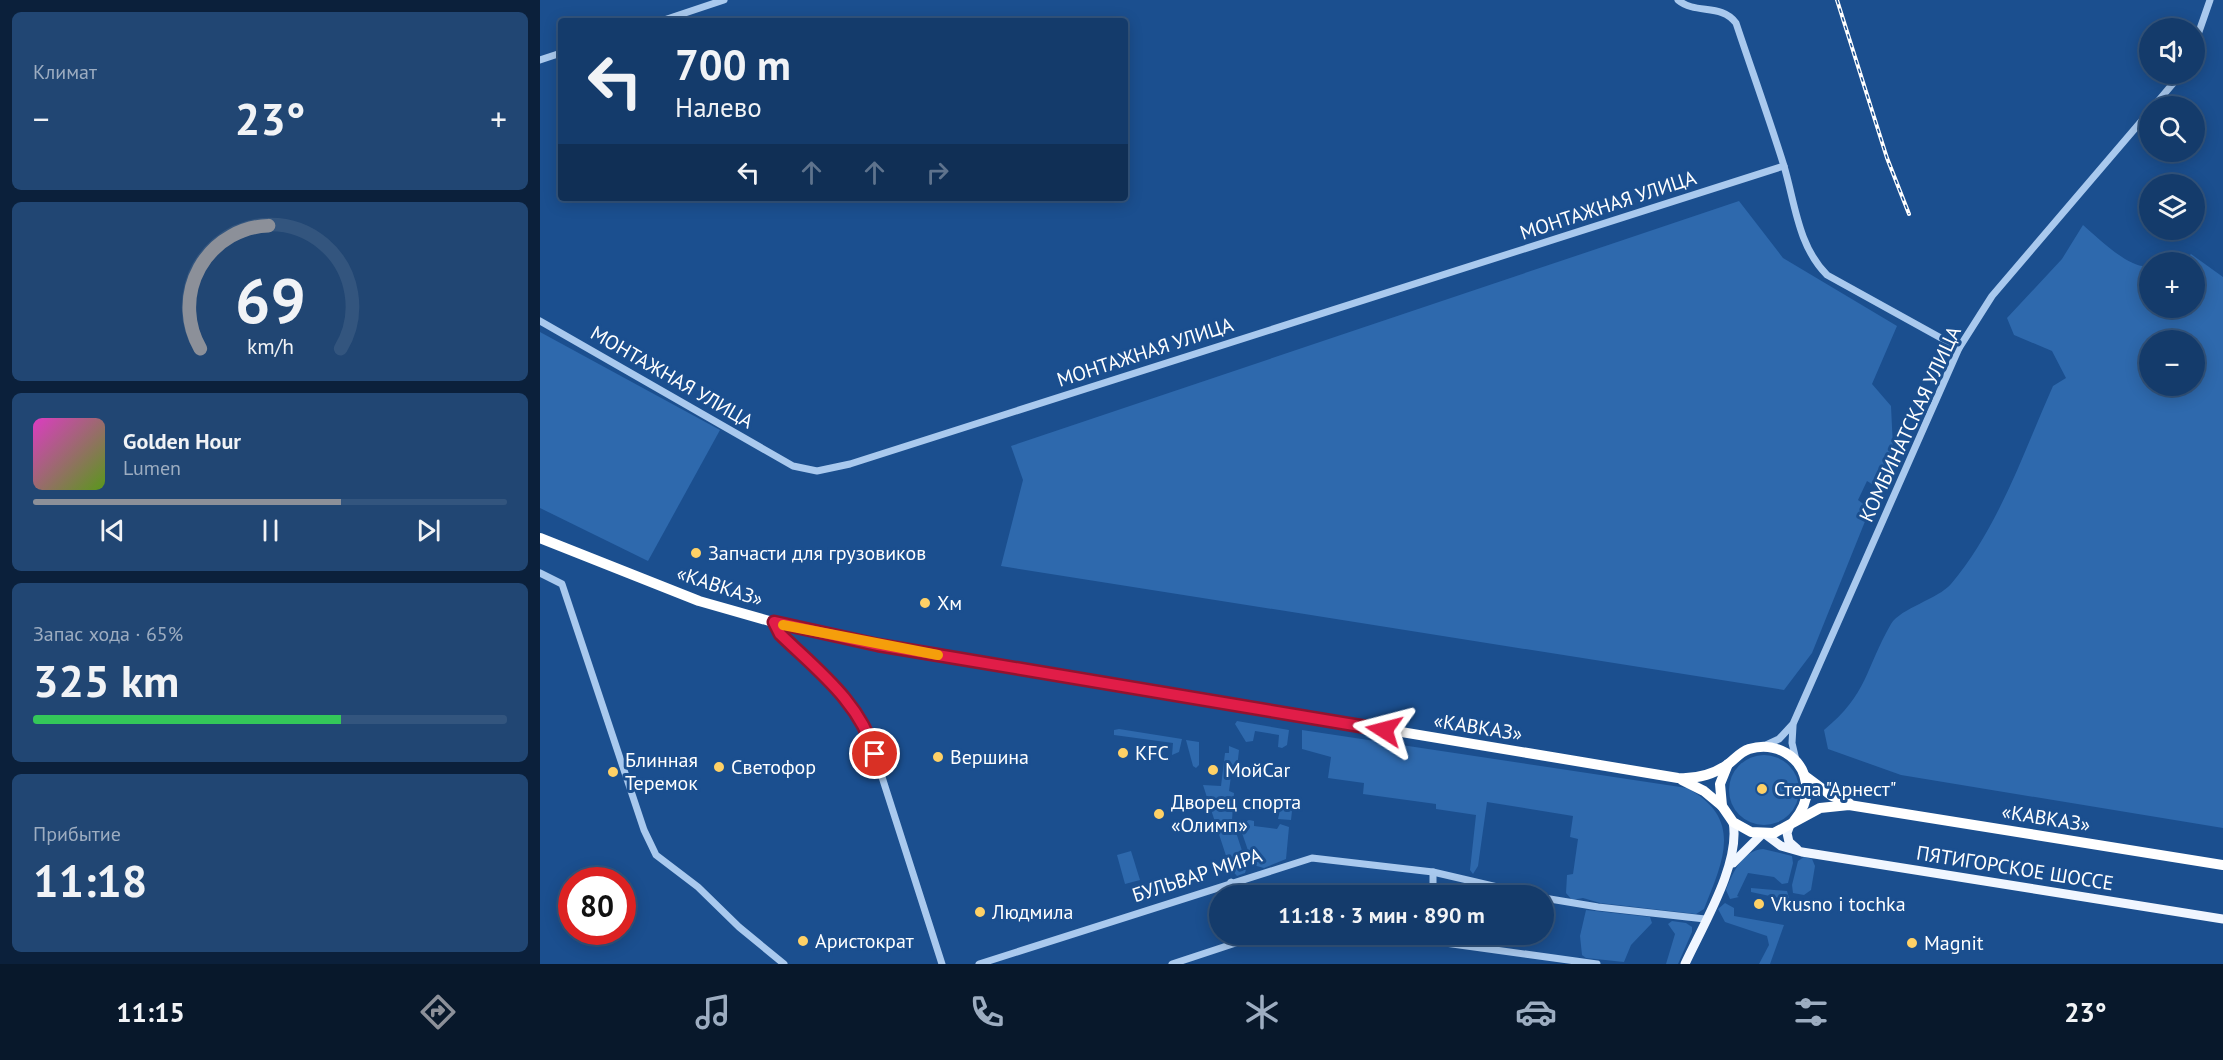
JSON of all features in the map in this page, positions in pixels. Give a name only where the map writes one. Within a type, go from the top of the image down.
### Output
[{"type":"highway","name":"«КАВКАЗ»","points":[[540,538],[699,601],[774,622],[878,645],[1677,778],[1707,775],[1728,764],[1747,750],[1759,747]]},
{"type":"highway","points":[[1759,747],[1780,750],[1797,762]]},
{"type":"highway","name":"«КАВКАЗ»","points":[[1797,762],[1805,776],[1832,796],[1863,807]]},
{"type":"highway","points":[[1722,806],[1720,784],[1728,764]]},
{"type":"highway","points":[[1792,823],[1800,814],[1807,796],[1805,776]]},
{"type":"highway","name":"«КАВКАЗ»","points":[[1677,778],[1704,791],[1722,806],[1733,822]]},
{"type":"highway","name":"«КАВКАЗ»","points":[[1763,834],[1827,807],[1863,807],[2223,865]]},
{"type":"highway","points":[[1733,822],[1741,828],[1763,834]]},
{"type":"main road","points":[[1685,964],[1728,870],[1735,846],[1733,822]]},
{"type":"main road","points":[[1792,823],[1787,833],[1789,842],[1802,852]]},
{"type":"main road","points":[[1728,870],[1747,846],[1763,834]]},
{"type":"main road","name":"ПЯТИГОРСКОЕ ШОССЕ","points":[[1763,834],[1781,846],[1802,852],[2223,919]]},
{"type":"street","points":[[670,18],[724,0]]},
{"type":"street","points":[[1678,0],[1693,9],[1712,9],[1729,13],[1736,23],[1784,166],[1807,249],[1815,263],[1827,275],[1959,348]]},
{"type":"street","points":[[2204,18],[2210,0]]},
{"type":"street","points":[[540,60],[558,54]]},
{"type":"street","points":[[2162,96],[2173,84]]},
{"type":"street","name":"КОМБИНАТСКАЯ УЛИЦА","points":[[1759,747],[1779,739],[1793,724],[1959,348],[1992,296],[2139,124]]},
{"type":"street","name":"МОНТАЖНАЯ УЛИЦА","points":[[540,321],[793,466],[817,471],[850,464],[1784,166]]},
{"type":"street","points":[[540,573],[562,584],[644,830],[656,855],[698,887],[739,927],[784,964]]},
{"type":"street","points":[[774,622],[780,634],[855,709],[869,734],[942,964]]},
{"type":"street","name":"КОМБИНАТСКАЯ УЛИЦА","points":[[1793,724],[1792,743],[1797,762]]},
{"type":"street","name":"БУЛЬВАР МИРА","points":[[979,964],[1311,858],[1433,872],[1489,885]]},
{"type":"street","points":[[1433,872],[1433,885]]},
{"type":"street","points":[[1554,899],[1598,908],[1706,919]]},
{"type":"street","points":[[1172,964],[1227,945]]},
{"type":"street","points":[[1470,945],[1554,961],[1597,964]]},
{"type":"shaded area","points":[[1739,201],[1783,258],[1897,326],[1872,384],[1891,406],[1893,448],[1875,486],[1867,481],[1858,500],[1870,509],[1812,653],[1784,690],[1001,566],[1023,480],[1011,446]]},
{"type":"shaded area","points":[[2083,225],[2123,258],[2139,265],[2139,318],[2205,318],[2205,264],[2223,277],[2223,828],[1901,775],[1828,749],[1824,730],[1858,693],[1891,624],[1903,613],[1945,589],[1968,562],[2009,489],[2053,386],[2066,378],[2052,351],[2014,335],[2007,318],[2062,259]]},
{"type":"shaded area","points":[[540,332],[720,430],[648,561],[540,508]]},
{"type":"shaded area","points":[[1237,721],[1289,730],[1287,745],[1282,748],[1278,747],[1279,735],[1255,731],[1253,741],[1246,742],[1235,724]]},
{"type":"shaded area","points":[[1114,730],[1182,739],[1179,752],[1172,755],[1173,743],[1114,735]]},
{"type":"shaded area","points":[[1302,730],[1687,788],[1705,800],[1716,813],[1722,827],[1724,842],[1722,858],[1704,909],[1696,914],[1600,903],[1583,898],[1572,900],[1566,893],[1567,875],[1573,874],[1578,839],[1570,837],[1573,816],[1487,802],[1478,866],[1473,874],[1470,870],[1476,815],[1436,809],[1436,804],[1363,794],[1364,783],[1328,778],[1331,757],[1302,749]]},
{"type":"shaded area","points":[[1186,740],[1199,742],[1199,765],[1196,768],[1193,766]]},
{"type":"shaded area","points":[[1229,746],[1239,750],[1237,768],[1232,768],[1229,791],[1234,793],[1232,820],[1247,866],[1245,873],[1237,876],[1230,868],[1203,785],[1221,786],[1225,753],[1229,753]]},
{"type":"shaded area","points":[[1771,755],[1784,761],[1793,770],[1797,776],[1799,790],[1797,804],[1789,815],[1778,823],[1757,825],[1739,815],[1731,804],[1729,783],[1739,765],[1750,757]]},
{"type":"shaded area","points":[[1276,799],[1293,802],[1291,820],[1278,819],[1280,810],[1274,808]]},
{"type":"shaded area","points":[[1249,820],[1254,821],[1254,826],[1277,829],[1280,824],[1289,827],[1286,859],[1264,868],[1253,865],[1241,830],[1243,823]]},
{"type":"shaded area","points":[[1763,849],[1792,856],[1793,863],[1788,883],[1782,884],[1774,877],[1748,873],[1737,896],[1739,897],[1730,899],[1726,890],[1739,864],[1749,854]]},
{"type":"shaded area","points":[[1131,851],[1140,880],[1125,884],[1117,855]]},
{"type":"shaded area","points":[[1804,857],[1812,859],[1815,866],[1811,890],[1804,895],[1793,893],[1792,885],[1798,861]]},
{"type":"shaded area","points":[[1751,888],[1787,891],[1789,898],[1786,909],[1779,898],[1751,892]]},
{"type":"shaded area","points":[[1725,903],[1734,908],[1734,916],[1784,925],[1770,964],[1759,964],[1769,945],[1767,936],[1725,922],[1718,909]]},
{"type":"shaded area","points":[[1586,910],[1650,917],[1652,923],[1631,945],[1624,962],[1586,958],[1582,955],[1580,936]]},
{"type":"shaded area","points":[[1672,921],[1686,923],[1692,927],[1692,932],[1678,964],[1666,964],[1675,934],[1668,924]]},
{"type":"railway","points":[[1837,0],[1887,158],[1909,214]]},
{"type":"slow traffic","points":[[783,625],[938,655]]},
{"type":"place","name":"Запчасти для грузовиков","points":[[696,553]]},
{"type":"place","name":"Хм","points":[[925,603]]},
{"type":"place","name":"KFC","points":[[1123,753]]},
{"type":"place","name":"Вершина","points":[[938,757]]},
{"type":"place","name":"Светофор","points":[[719,767]]},
{"type":"place","name":"МойCar","points":[[1213,770]]},
{"type":"place","name":"Блинная Теремок","points":[[613,772]]},
{"type":"place","name":"Стела \"Арнест\"","points":[[1762,789]]},
{"type":"place","name":"Дворец спорта «Олимп»","points":[[1159,814]]},
{"type":"place","name":"Vkusno i tochka","points":[[1759,904]]},
{"type":"place","name":"Людмила","points":[[980,912]]},
{"type":"place","name":"Аристократ","points":[[803,941]]},
{"type":"place","name":"Magnit","points":[[1912,943]]},
{"type":"route","points":[[875,754],[865,724],[855,709],[780,634],[774,622],[878,645],[1384,730]]}]
